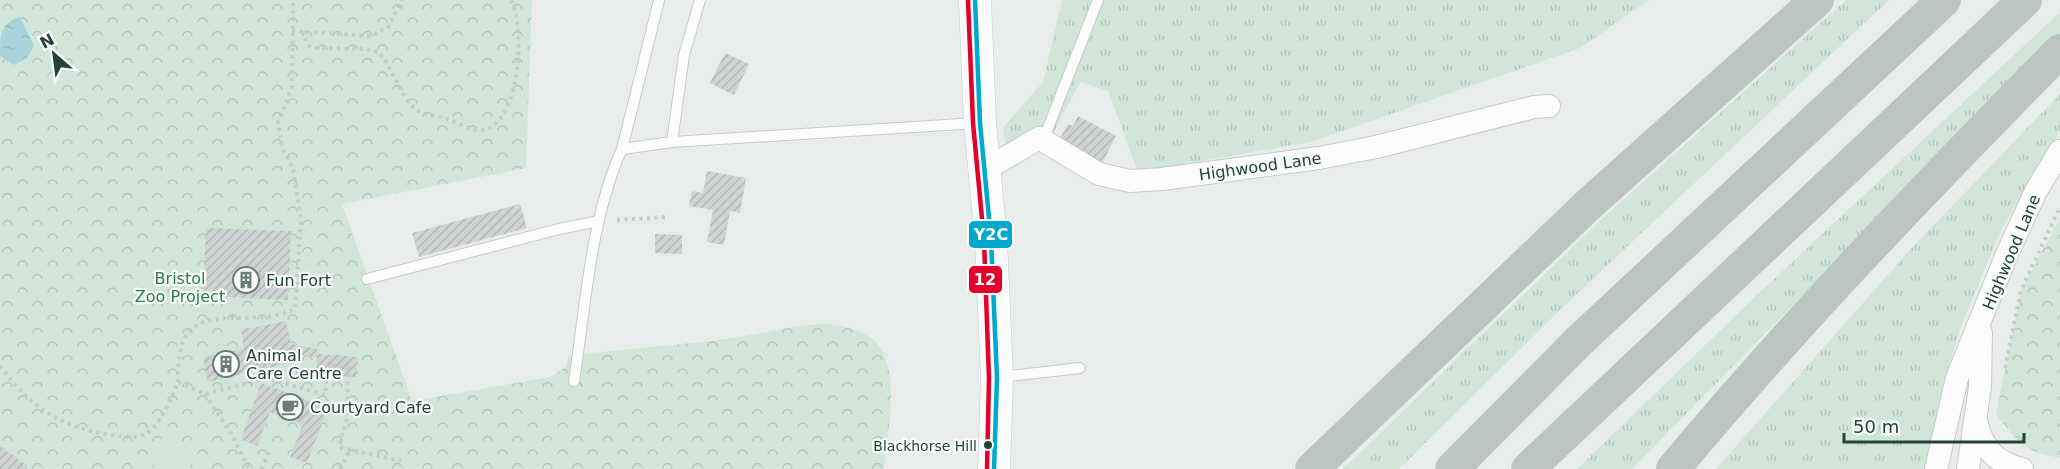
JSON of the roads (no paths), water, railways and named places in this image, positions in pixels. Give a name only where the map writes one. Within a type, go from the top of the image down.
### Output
[{"type":"highway","points":[[1312,469],[1588,205],[1817,0]]},
{"type":"highway","points":[[1452,469],[1578,342],[1944,0]]},
{"type":"highway","points":[[1528,469],[2025,0]]},
{"type":"highway","points":[[1673,469],[1730,400],[1974,139],[2060,51]]},
{"type":"main road","points":[[975,0],[980,123],[991,239],[997,378],[994,469]]},
{"type":"street","name":"Highwood Lane","points":[[1039,138],[1100,174],[1130,181],[1162,179],[1318,158],[1376,147],[1534,107],[1549,106]]},
{"type":"street","points":[[985,170],[1039,138]]},
{"type":"street","name":"Highwood Lane","points":[[1939,464],[1957,378],[2007,254],[2036,191],[2060,151]]},
{"type":"street","name":"Highwood Lane","points":[[1968,469],[1980,387],[1981,323]]},
{"type":"street","points":[[1975,420],[1981,441],[1993,456],[2009,466],[2022,469]]},
{"type":"lane","points":[[574,381],[599,221],[614,166],[622,149],[659,0]]},
{"type":"lane","points":[[672,142],[684,55],[700,0]]},
{"type":"lane","points":[[1039,138],[1046,133],[1098,0]]},
{"type":"lane","points":[[622,149],[672,142],[980,123]]},
{"type":"lane","points":[[367,279],[559,229],[599,221]]},
{"type":"lane","points":[[997,378],[1080,368]]},
{"type":"water","points":[[20,17],[34,46],[27,58],[14,65],[0,56],[0,42],[5,26]]},
{"type":"place","name":"Fun Fort","points":[[246,280]]},
{"type":"place","name":"Animal Care Centre","points":[[226,364]]},
{"type":"place","name":"Courtyard Cafe","points":[[290,407]]},
{"type":"place","name":"Blackhorse Hill","points":[[988,445]]},
{"type":"park label","name":"Bristol Zoo Project","points":[[180,287]]}]
